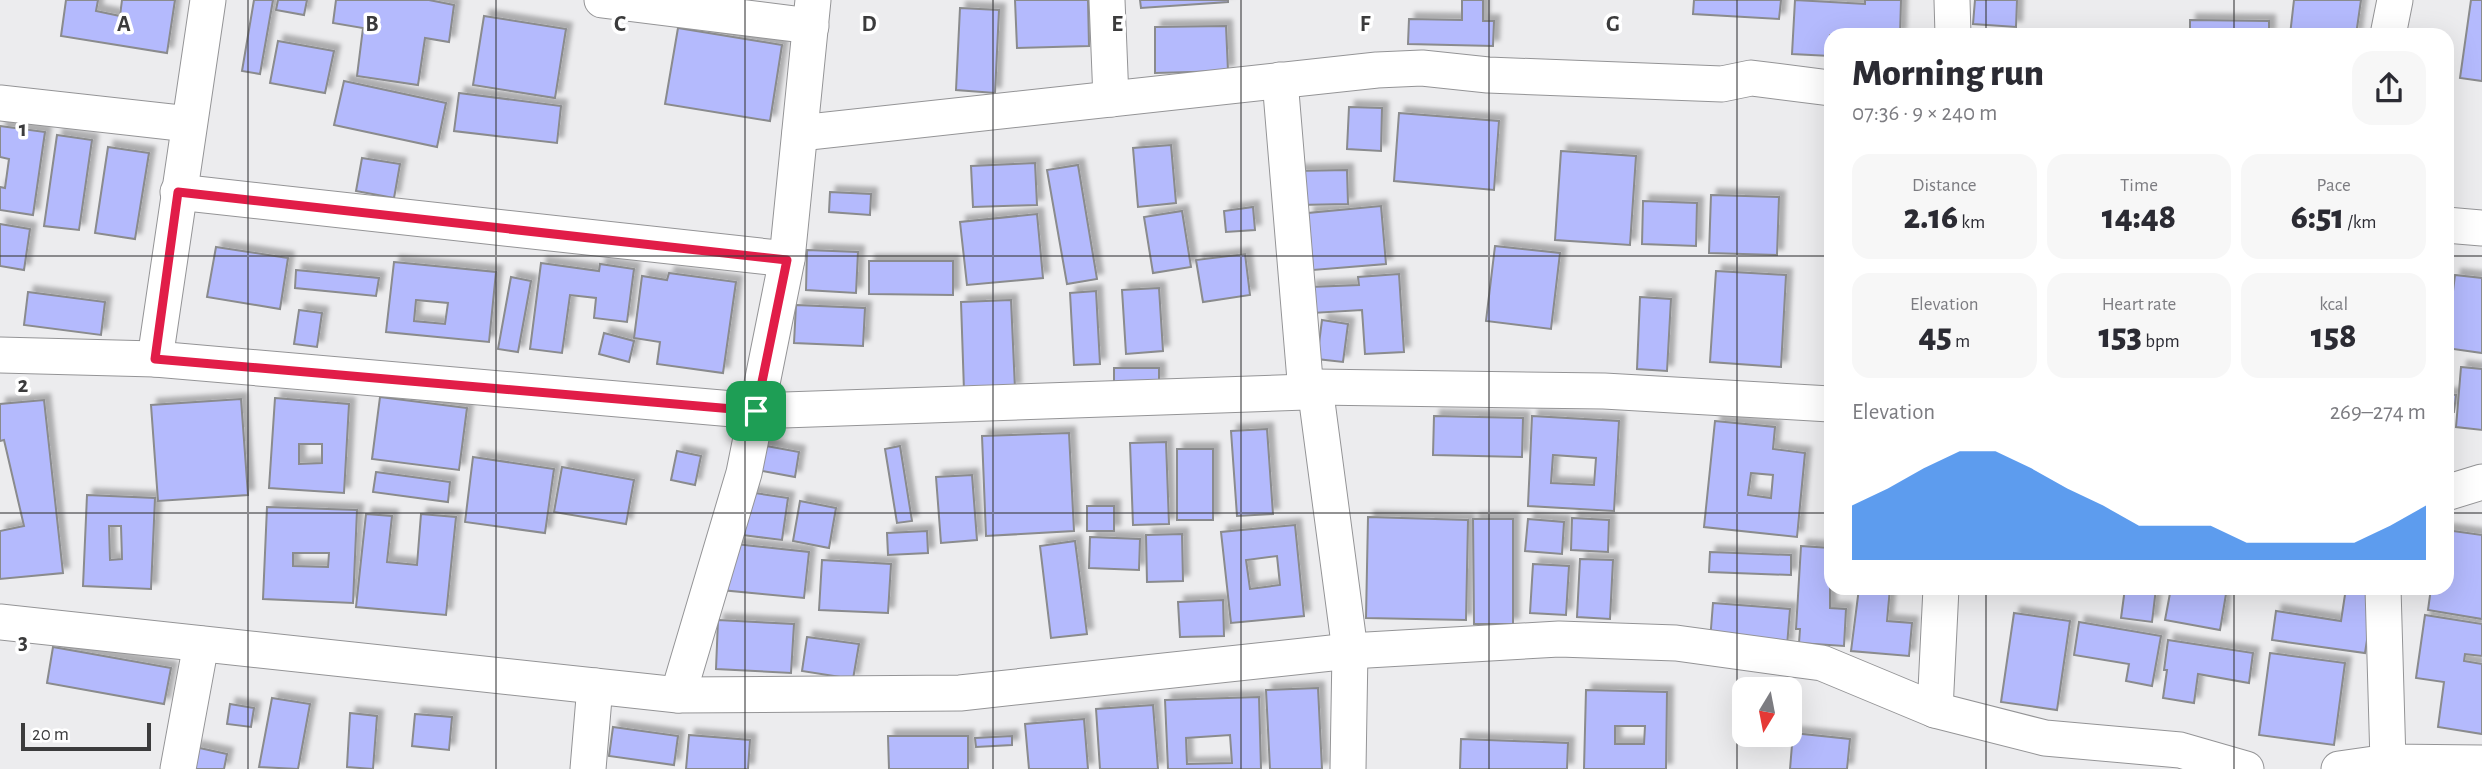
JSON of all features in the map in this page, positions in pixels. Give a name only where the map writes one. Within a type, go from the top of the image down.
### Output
[{"type":"street","points":[[155,359],[208,0]]},
{"type":"street","points":[[603,0],[812,13],[787,260],[744,472],[678,695]]},
{"type":"street","points":[[1107,0],[1111,99]]},
{"type":"street","points":[[1952,0],[1953,28]]},
{"type":"street","points":[[2389,28],[2395,0]]},
{"type":"street","points":[[800,133],[1377,69],[1422,68],[1488,75],[1722,84],[1751,78],[1824,87]]},
{"type":"street","points":[[1280,80],[1311,390],[1350,651],[1348,769]]},
{"type":"street","points":[[0,103],[189,124]]},
{"type":"street","points":[[178,192],[787,260]]},
{"type":"street","points":[[2454,226],[2482,228]]},
{"type":"street","points":[[0,355],[155,359],[756,411],[1311,390],[1604,391],[1824,404]]},
{"type":"street","points":[[2454,491],[2482,482]]},
{"type":"street","points":[[1935,710],[1941,595]]},
{"type":"street","points":[[2383,595],[2387,766]]},
{"type":"street","points":[[0,622],[678,695],[960,694],[1350,651],[1559,639],[1676,643],[1822,663],[1935,710],[2045,738],[2180,750],[2246,769]]},
{"type":"street","points":[[178,769],[201,644]]},
{"type":"street","points":[[588,769],[595,687]]},
{"type":"street","points":[[2339,769],[2482,763]]},
{"type":"building","points":[[66,0],[98,0],[96,11],[120,16],[122,0],[175,0],[167,53],[61,36]]},
{"type":"building","points":[[254,0],[273,0],[260,74],[242,71]]},
{"type":"building","points":[[278,0],[307,0],[304,15],[276,10]]},
{"type":"building","points":[[336,0],[429,0],[454,5],[449,42],[425,38],[418,85],[357,76],[363,28],[333,23]]},
{"type":"building","points":[[1015,0],[1088,0],[1089,46],[1017,48]]},
{"type":"building","points":[[1140,0],[1228,0],[1228,2],[1141,8]]},
{"type":"building","points":[[1462,0],[1483,0],[1483,21],[1494,21],[1493,46],[1408,44],[1409,19],[1462,20]]},
{"type":"building","points":[[1694,0],[1781,0],[1779,19],[1693,14]]},
{"type":"building","points":[[1795,0],[1865,4],[1865,0],[1901,0],[1900,28],[1824,28],[1824,56],[1792,54]]},
{"type":"building","points":[[1975,0],[2017,0],[2016,27],[1973,24]]},
{"type":"building","points":[[2294,0],[2361,0],[2357,28],[2291,28]]},
{"type":"building","points":[[2471,0],[2482,0],[2482,81],[2460,78]]},
{"type":"building","points":[[960,8],[999,10],[995,93],[956,90]]},
{"type":"building","points":[[484,16],[566,29],[555,98],[473,85]]},
{"type":"building","points":[[2190,20],[2269,21],[2269,28],[2190,28]]},
{"type":"building","points":[[1226,26],[1228,71],[1155,73],[1155,27]]},
{"type":"building","points":[[678,28],[782,45],[770,121],[665,104]]},
{"type":"building","points":[[278,41],[334,51],[325,93],[270,83]]},
{"type":"building","points":[[344,81],[446,103],[437,147],[334,125]]},
{"type":"building","points":[[459,93],[561,106],[557,143],[454,131]]},
{"type":"building","points":[[1349,107],[1382,108],[1381,151],[1347,149]]},
{"type":"building","points":[[1399,113],[1499,121],[1494,190],[1394,181]]},
{"type":"building","points":[[0,126],[45,132],[33,215],[0,210],[0,187],[5,188],[9,159],[0,157]]},
{"type":"building","points":[[57,135],[92,140],[79,230],[44,226]]},
{"type":"building","points":[[1171,145],[1176,203],[1138,207],[1133,148]]},
{"type":"building","points":[[108,147],[149,153],[135,239],[95,233]]},
{"type":"building","points":[[1561,151],[1636,156],[1630,245],[1555,240]]},
{"type":"building","points":[[362,158],[400,164],[394,198],[356,191]]},
{"type":"building","points":[[1035,163],[1037,205],[973,207],[971,166]]},
{"type":"building","points":[[1078,165],[1097,279],[1067,284],[1047,170]]},
{"type":"building","points":[[1347,170],[1348,204],[1297,205],[1296,171]]},
{"type":"building","points":[[830,192],[871,194],[870,215],[829,212]]},
{"type":"building","points":[[1711,195],[1779,197],[1777,255],[1709,253]]},
{"type":"building","points":[[1643,201],[1697,203],[1696,246],[1642,244]]},
{"type":"building","points":[[1381,206],[1386,264],[1313,270],[1308,213]]},
{"type":"building","points":[[1253,207],[1255,230],[1226,232],[1224,211]]},
{"type":"building","points":[[1182,211],[1191,267],[1153,273],[1144,217]]},
{"type":"building","points":[[1037,214],[1043,278],[967,285],[960,222]]},
{"type":"building","points":[[0,224],[30,229],[24,270],[0,266]]},
{"type":"building","points":[[1495,246],[1560,253],[1551,329],[1486,321]]},
{"type":"building","points":[[216,247],[288,258],[280,309],[207,297]]},
{"type":"building","points":[[807,250],[858,252],[856,293],[806,290]]},
{"type":"building","points":[[1245,254],[1250,295],[1203,302],[1196,260]]},
{"type":"building","points":[[869,261],[953,261],[953,295],[869,294]]},
{"type":"building","points":[[394,262],[496,272],[489,342],[386,332]],"holes":[[[416,300],[448,303],[445,324],[414,321]]]},
{"type":"building","points":[[541,263],[599,271],[600,264],[634,269],[627,322],[594,318],[596,298],[570,295],[562,353],[530,349]]},
{"type":"building","points":[[296,270],[379,278],[376,296],[295,288]]},
{"type":"building","points":[[1716,271],[1786,275],[1781,367],[1710,362]]},
{"type":"building","points":[[669,273],[736,282],[723,373],[657,364],[660,342],[634,338],[642,276],[667,280]]},
{"type":"building","points":[[1399,274],[1404,352],[1365,354],[1362,310],[1312,313],[1310,287],[1359,285],[1358,277]]},
{"type":"building","points":[[2455,275],[2482,278],[2482,353],[2454,349]]},
{"type":"building","points":[[511,277],[531,281],[518,352],[498,349]]},
{"type":"building","points":[[1159,288],[1163,351],[1126,354],[1122,290]]},
{"type":"building","points":[[1096,291],[1100,364],[1074,365],[1070,293]]},
{"type":"building","points":[[28,292],[105,302],[101,335],[24,325]]},
{"type":"building","points":[[1640,297],[1671,299],[1667,371],[1637,369]]},
{"type":"building","points":[[1011,300],[1015,389],[964,391],[961,302]]},
{"type":"building","points":[[796,305],[865,308],[863,346],[794,343]]},
{"type":"building","points":[[299,310],[322,313],[317,347],[294,344]]},
{"type":"building","points":[[1322,320],[1348,324],[1343,362],[1317,359]]},
{"type":"building","points":[[604,333],[634,341],[629,362],[599,354]]},
{"type":"building","points":[[2461,367],[2482,369],[2482,430],[2456,427]]},
{"type":"building","points":[[1114,368],[1159,368],[1159,384],[1114,384]]},
{"type":"building","points":[[380,397],[467,408],[459,470],[372,459]]},
{"type":"building","points":[[275,398],[349,404],[344,493],[269,488]],"holes":[[[299,444],[322,444],[322,463],[299,464]]]},
{"type":"building","points":[[241,399],[248,495],[158,501],[151,405]]},
{"type":"building","points":[[44,400],[63,573],[0,579],[0,531],[24,526],[4,440],[0,441],[0,404]]},
{"type":"building","points":[[1434,416],[1523,418],[1522,457],[1433,455]]},
{"type":"building","points":[[1532,416],[1619,421],[1614,511],[1528,506]],"holes":[[[1553,455],[1596,458],[1594,485],[1551,483]]]},
{"type":"building","points":[[1715,421],[1775,427],[1773,449],[1805,453],[1797,537],[1704,527]],"holes":[[[1751,473],[1773,475],[1771,498],[1748,495]]]},
{"type":"building","points":[[1267,429],[1273,514],[1237,516],[1231,431]]},
{"type":"building","points":[[1069,433],[1074,531],[986,536],[982,436]]},
{"type":"building","points":[[1166,442],[1169,524],[1133,525],[1130,443]]},
{"type":"building","points":[[761,445],[799,452],[795,477],[757,470]]},
{"type":"building","points":[[900,446],[912,521],[897,523],[885,449]]},
{"type":"building","points":[[1177,449],[1213,449],[1213,520],[1177,520]]},
{"type":"building","points":[[677,451],[701,456],[695,485],[671,480]]},
{"type":"building","points":[[473,457],[554,469],[545,533],[465,522]]},
{"type":"building","points":[[562,467],[634,480],[626,524],[554,512]]},
{"type":"building","points":[[376,472],[450,482],[448,502],[373,492]]},
{"type":"building","points":[[972,475],[977,540],[941,543],[936,477]]},
{"type":"building","points":[[748,492],[788,498],[782,540],[742,535]]},
{"type":"building","points":[[87,495],[155,498],[151,589],[83,586]],"holes":[[[109,526],[121,526],[122,559],[110,560]]]},
{"type":"building","points":[[800,501],[836,508],[829,548],[793,541]]},
{"type":"building","points":[[1087,506],[1114,506],[1114,531],[1087,531]]},
{"type":"building","points":[[267,507],[357,510],[353,603],[263,599]],"holes":[[[293,553],[329,553],[328,567],[293,566]]]},
{"type":"building","points":[[366,514],[392,516],[387,562],[417,565],[421,514],[456,517],[446,615],[356,607]]},
{"type":"building","points":[[1368,517],[1468,520],[1466,620],[1366,618]]},
{"type":"building","points":[[1572,518],[1609,520],[1608,552],[1571,550]]},
{"type":"building","points":[[1473,519],[1513,519],[1513,624],[1474,624]]},
{"type":"building","points":[[1528,519],[1564,522],[1562,554],[1525,551]]},
{"type":"building","points":[[1295,525],[1304,616],[1231,623],[1221,532]],"holes":[[[1277,556],[1280,585],[1250,589],[1246,560]]]},
{"type":"building","points":[[927,531],[928,553],[888,555],[887,533]]},
{"type":"building","points":[[2454,531],[2482,535],[2482,619],[2428,610],[2430,595],[2454,595]]},
{"type":"building","points":[[1182,534],[1183,581],[1147,582],[1146,535]]},
{"type":"building","points":[[1090,537],[1140,539],[1139,570],[1089,568]]},
{"type":"building","points":[[1075,541],[1087,634],[1051,638],[1040,546]]},
{"type":"building","points":[[726,543],[809,552],[804,598],[721,590]]},
{"type":"building","points":[[1801,546],[1824,548],[1824,595],[1830,595],[1830,608],[1846,609],[1844,646],[1799,643],[1800,629],[1796,629]]},
{"type":"building","points":[[1710,552],[1791,555],[1791,575],[1709,572]]},
{"type":"building","points":[[1580,559],[1613,560],[1610,619],[1577,617]]},
{"type":"building","points":[[822,560],[891,564],[888,613],[819,610]]},
{"type":"building","points":[[1533,564],[1569,566],[1566,615],[1530,613]]},
{"type":"building","points":[[1858,595],[1889,595],[1887,621],[1912,623],[1909,656],[1851,651]]},
{"type":"building","points":[[2124,595],[2155,595],[2152,622],[2121,618]]},
{"type":"building","points":[[2170,595],[2226,595],[2220,630],[2165,620]]},
{"type":"building","points":[[2345,595],[2374,595],[2365,653],[2272,640],[2276,611],[2341,621]]},
{"type":"building","points":[[1223,600],[1224,636],[1180,637],[1178,602]]},
{"type":"building","points":[[1713,603],[1790,609],[1787,646],[1710,641]]},
{"type":"building","points":[[2014,613],[2070,621],[2057,710],[2001,702]]},
{"type":"building","points":[[2425,615],[2482,624],[2482,656],[2465,654],[2464,661],[2482,664],[2482,734],[2438,727],[2444,682],[2416,678]]},
{"type":"building","points":[[718,620],[794,624],[791,673],[716,669]]},
{"type":"building","points":[[2079,622],[2161,636],[2152,686],[2126,681],[2129,664],[2074,655]]},
{"type":"building","points":[[807,637],[859,644],[853,679],[802,671]]},
{"type":"building","points":[[2168,640],[2253,653],[2249,683],[2198,674],[2194,703],[2163,698]]},
{"type":"building","points":[[53,647],[171,668],[164,704],[47,683]]},
{"type":"building","points":[[2270,653],[2345,663],[2334,745],[2259,735]]},
{"type":"building","points":[[1318,688],[1322,769],[1270,769],[1266,690]]},
{"type":"building","points":[[1586,690],[1667,692],[1666,769],[1584,769]],"holes":[[[1615,726],[1645,726],[1644,744],[1615,744]]]},
{"type":"building","points":[[1259,697],[1261,769],[1168,769],[1165,700]],"holes":[[[1230,735],[1232,763],[1187,764],[1186,738]]]},
{"type":"building","points":[[272,698],[310,704],[298,769],[259,767]]},
{"type":"building","points":[[230,704],[254,708],[251,727],[227,724]]},
{"type":"building","points":[[1153,705],[1158,769],[1100,769],[1096,709]]},
{"type":"building","points":[[350,713],[377,716],[373,769],[347,767]]},
{"type":"building","points":[[415,714],[452,717],[449,750],[412,746]]},
{"type":"building","points":[[1084,719],[1088,769],[1029,769],[1025,724]]},
{"type":"building","points":[[613,727],[678,736],[674,765],[609,756]]},
{"type":"building","points":[[1802,734],[1850,739],[1847,769],[1790,769],[1792,747],[1802,747]]},
{"type":"building","points":[[689,735],[750,740],[748,769],[686,769]]},
{"type":"building","points":[[888,736],[968,736],[968,769],[889,769]]},
{"type":"building","points":[[1012,736],[1012,745],[976,747],[975,738]]},
{"type":"building","points":[[1461,739],[1568,743],[1567,769],[1460,769]]},
{"type":"building","points":[[195,747],[227,754],[224,769],[189,769]]},
{"type":"route","points":[[178,192],[787,260],[756,411],[155,359],[178,192]]}]
